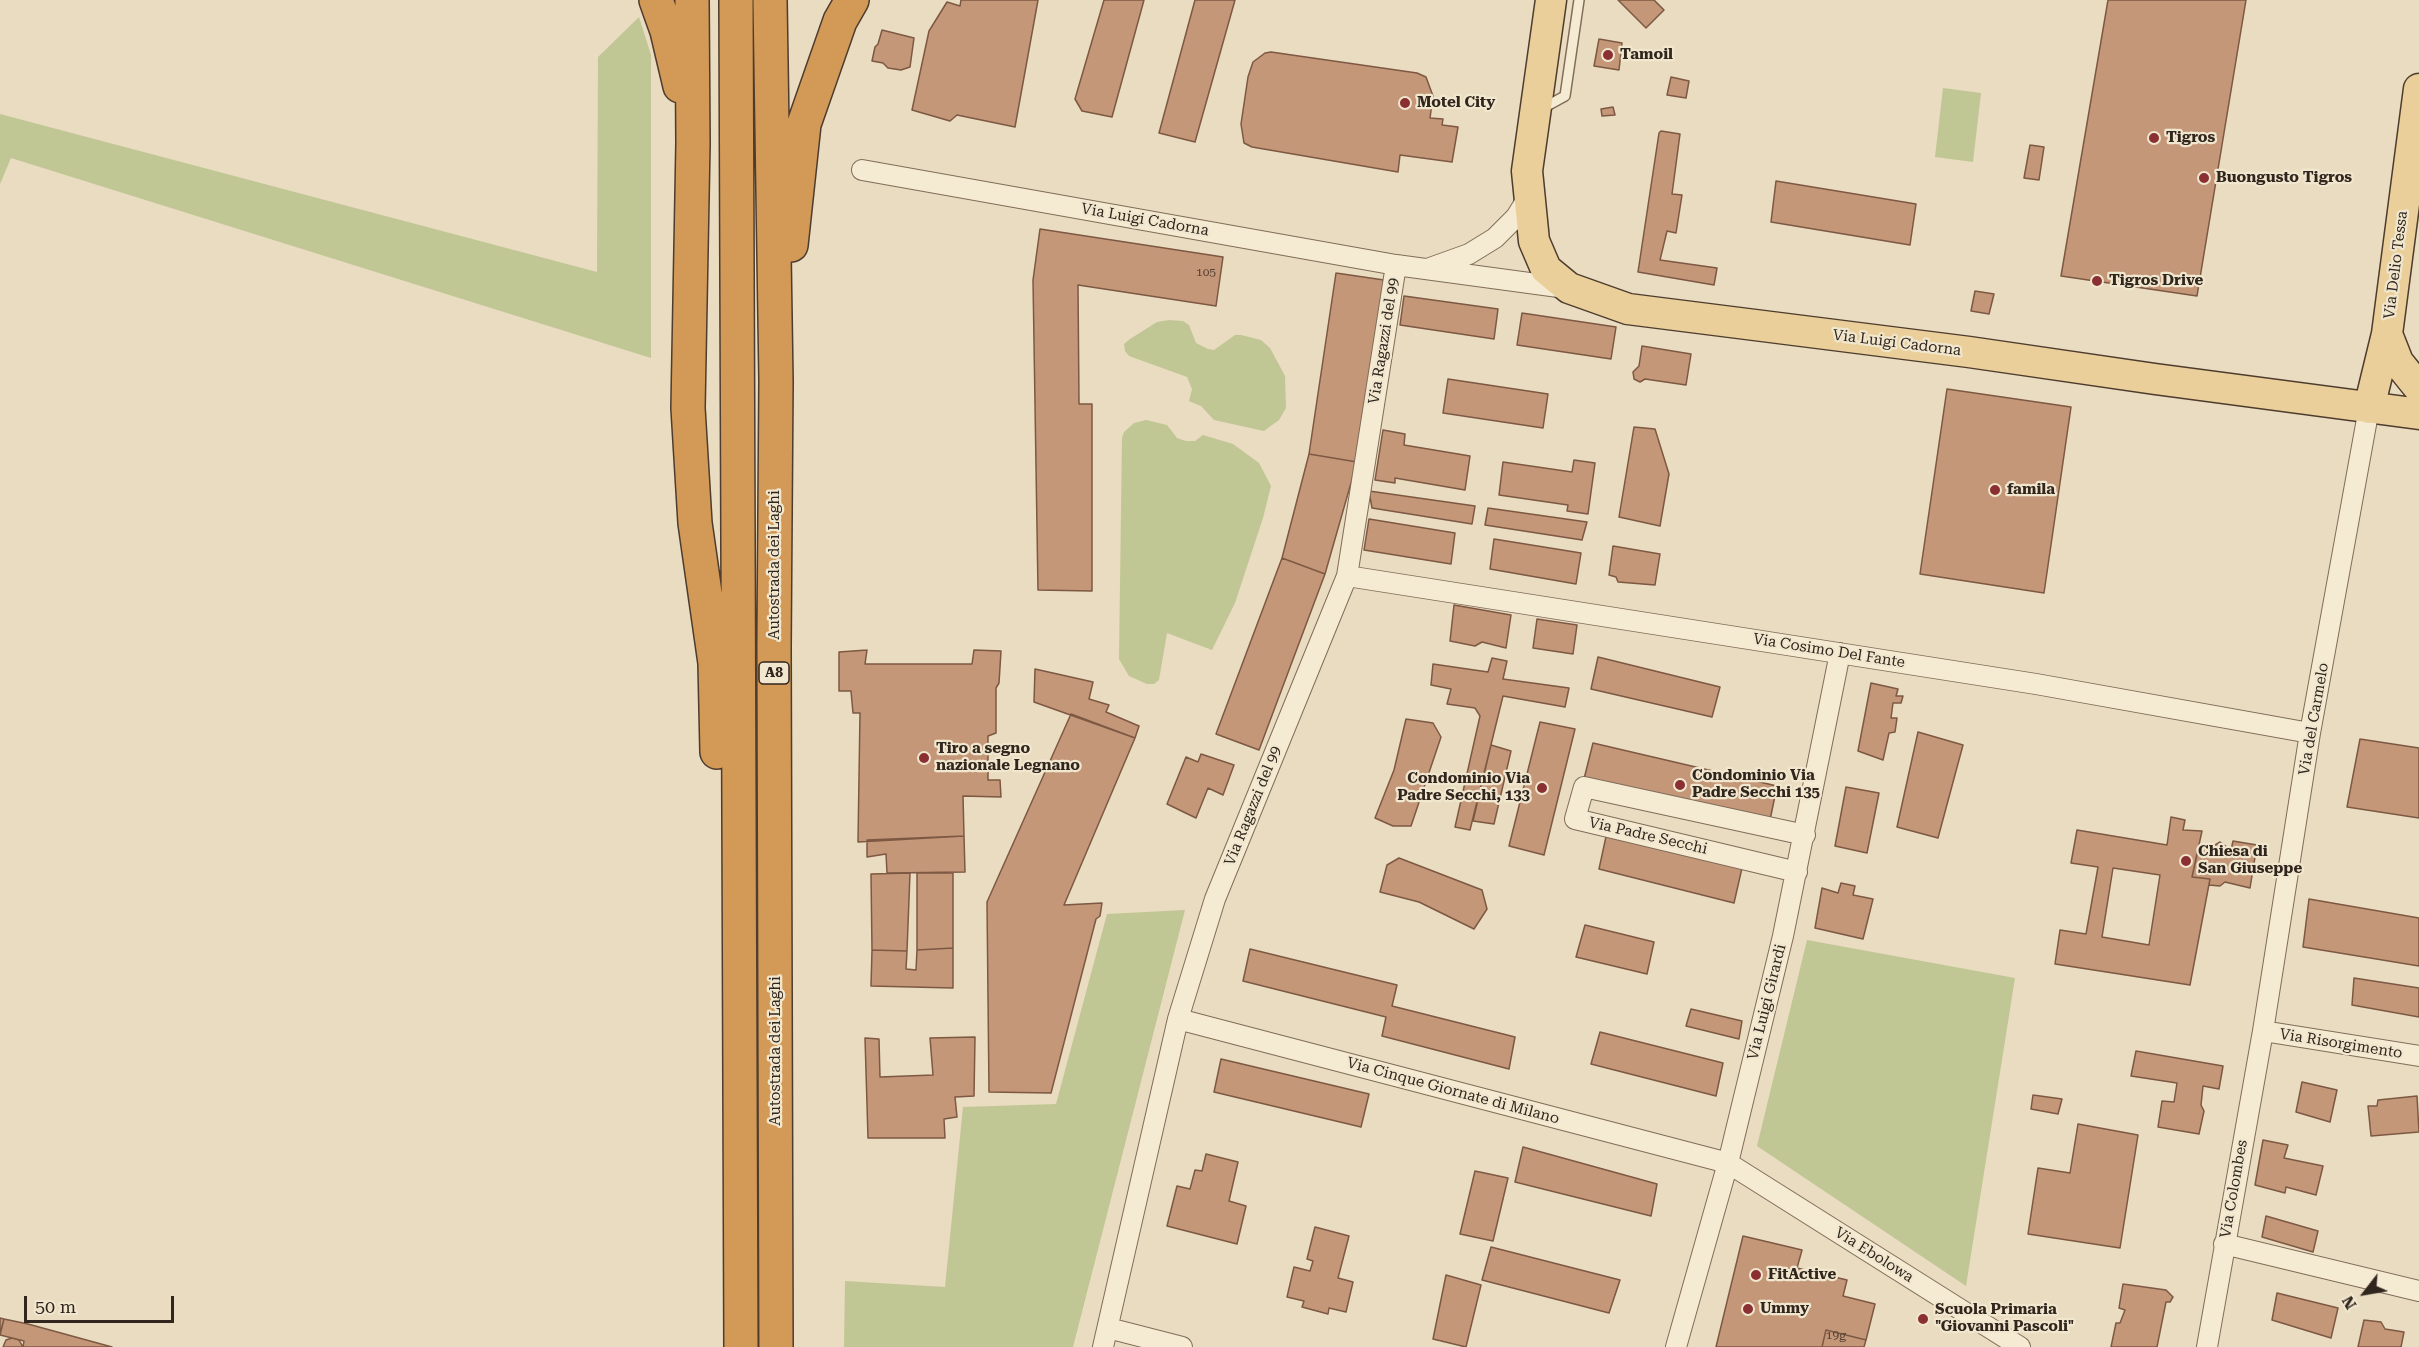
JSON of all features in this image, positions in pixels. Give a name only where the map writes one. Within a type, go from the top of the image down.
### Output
[{"type":"highway","points":[[656,0],[681,87],[684,246],[689,289]]},
{"type":"highway","points":[[692,0],[693,143],[688,408],[694,523],[715,663],[717,788],[740,1025]]},
{"type":"highway","name":"A8","points":[[736,0],[741,1347]]},
{"type":"highway","name":"Autostrada dei Laghi","points":[[770,0],[776,381],[774,647],[776,1347]]},
{"type":"highway","points":[[776,381],[804,124],[840,21],[852,0]]},
{"type":"main road","points":[[1551,0],[1527,171],[1534,242],[1546,269],[1569,288]]},
{"type":"main road","name":"Via Delio Tessa","points":[[2370,408],[2387,334],[2419,89]]},
{"type":"main road","name":"Via Luigi Cadorna","points":[[1569,288],[1628,309],[1969,352],[2419,414]]},
{"type":"main road","name":"Via Delio Tessa","points":[[2387,334],[2398,362],[2419,387]]},
{"type":"main road","name":"Via Luigi Cadorna","points":[[2370,408],[2419,420]]},
{"type":"street","name":"Via Luigi Cadorna","points":[[862,170],[1396,265],[1569,288]]},
{"type":"street","points":[[1427,270],[1469,254],[1495,238],[1516,217],[1529,196]]},
{"type":"street","name":"Via Ragazzi del 99","points":[[1106,1337],[1178,1019],[1215,899],[1347,576],[1396,265]]},
{"type":"street","name":"Via del Carmelo","points":[[2263,1031],[2310,733],[2370,408]]},
{"type":"street","name":"Via Cosimo Del Fante","points":[[1347,576],[2036,684],[2310,733]]},
{"type":"street","name":"Via Luigi Girardi","points":[[1676,1347],[1728,1163],[1797,872],[1840,653]]},
{"type":"street","name":"Via Padre Secchi","points":[[1797,872],[1575,819],[1584,787],[1805,836]]},
{"type":"street","name":"Via Cinque Giornate di Milano","points":[[1178,1019],[1728,1163]]},
{"type":"street","name":"Via Risorgimento","points":[[2263,1031],[2419,1056]]},
{"type":"street","name":"Via Colombes","points":[[2206,1347],[2263,1031]]},
{"type":"street","name":"Via Ebolowa","points":[[1728,1163],[2020,1347]]},
{"type":"street","points":[[2224,1244],[2419,1291]]},
{"type":"street","points":[[1106,1337],[1182,1347]]},
{"type":"lane","points":[[1536,112],[1565,96],[1579,0]]},
{"type":"green space","points":[[639,17],[651,55],[651,358],[11,158],[0,184],[0,114],[597,272],[598,57]]},
{"type":"green space","points":[[1943,88],[1981,93],[1973,162],[1935,157]]},
{"type":"green space","points":[[1183,321],[1189,325],[1196,343],[1208,349],[1214,350],[1235,335],[1261,340],[1270,348],[1285,376],[1286,408],[1279,420],[1264,431],[1214,420],[1201,406],[1189,401],[1192,389],[1187,377],[1129,356],[1125,351],[1124,344],[1130,339],[1157,322]]},
{"type":"green space","points":[[1146,420],[1167,425],[1177,438],[1186,441],[1195,441],[1203,435],[1233,444],[1259,463],[1271,486],[1235,603],[1212,650],[1167,633],[1159,680],[1154,684],[1147,684],[1129,676],[1119,659],[1122,438],[1124,432],[1134,423]]},
{"type":"green space","points":[[1185,910],[1073,1347],[844,1347],[845,1281],[945,1287],[963,1107],[1056,1104],[1107,914]]},
{"type":"green space","points":[[1807,940],[2015,978],[1966,1286],[1757,1146]]},
{"type":"building","points":[[961,0],[1038,0],[1015,127],[957,115],[950,121],[912,110],[929,31],[947,2],[960,6]]},
{"type":"building","points":[[1104,0],[1144,0],[1112,117],[1082,111],[1075,99]]},
{"type":"building","points":[[1195,0],[1235,0],[1195,142],[1159,133]]},
{"type":"building","points":[[1618,0],[1654,0],[1664,10],[1646,28]]},
{"type":"building","name":"Tigros","points":[[2108,0],[2246,0],[2197,296],[2061,276]]},
{"type":"building","points":[[882,30],[914,38],[910,67],[901,70],[888,68],[883,63],[872,61]]},
{"type":"building","points":[[1599,39],[1622,43],[1619,70],[1594,66]]},
{"type":"building","points":[[1265,53],[1417,73],[1426,77],[1433,96],[1430,118],[1443,119],[1442,125],[1458,127],[1452,162],[1400,155],[1398,172],[1252,147],[1244,143],[1241,124],[1248,77],[1253,62]]},
{"type":"building","points":[[1671,77],[1689,81],[1686,98],[1667,95]]},
{"type":"building","points":[[1613,107],[1615,115],[1602,116],[1601,109]]},
{"type":"building","points":[[1661,131],[1680,134],[1672,194],[1682,195],[1676,233],[1667,231],[1660,260],[1717,268],[1714,285],[1638,272]]},
{"type":"building","points":[[2030,145],[2044,147],[2039,180],[2024,178]]},
{"type":"building","points":[[1776,181],[1916,204],[1910,245],[1771,222]]},
{"type":"building","points":[[1040,229],[1223,257],[1216,306],[1078,285],[1079,404],[1092,404],[1092,591],[1038,590],[1033,280]]},
{"type":"building","points":[[1336,273],[1384,280],[1357,462],[1309,454]]},
{"type":"building","points":[[1975,291],[1994,294],[1989,314],[1971,311]]},
{"type":"building","points":[[1404,296],[1498,309],[1494,339],[1400,325]]},
{"type":"building","points":[[1522,313],[1616,327],[1611,359],[1517,345]]},
{"type":"building","points":[[1642,346],[1691,354],[1686,385],[1645,379],[1640,382],[1634,379],[1633,372],[1639,366]]},
{"type":"building","points":[[1448,379],[1548,394],[1543,428],[1443,413]]},
{"type":"building","name":"famila","points":[[1947,389],[2071,407],[2044,593],[1920,574]]},
{"type":"building","points":[[1634,427],[1655,429],[1669,474],[1660,526],[1619,517]]},
{"type":"building","points":[[1383,430],[1405,434],[1404,445],[1470,456],[1465,490],[1395,478],[1395,483],[1375,480]]},
{"type":"building","points":[[1309,454],[1357,462],[1325,574],[1282,558]]},
{"type":"building","points":[[1574,460],[1595,463],[1588,514],[1567,511],[1568,505],[1499,495],[1503,462],[1572,472]]},
{"type":"building","points":[[1369,491],[1475,506],[1472,524],[1372,508]]},
{"type":"building","points":[[1488,508],[1587,522],[1582,540],[1485,525]]},
{"type":"building","points":[[1369,519],[1455,533],[1451,564],[1364,550]]},
{"type":"building","points":[[1494,539],[1581,553],[1576,584],[1490,569]]},
{"type":"building","points":[[1613,546],[1660,554],[1655,585],[1618,582],[1616,577],[1609,575]]},
{"type":"building","points":[[1282,558],[1325,574],[1259,750],[1216,734]]},
{"type":"building","points":[[1454,605],[1511,615],[1506,648],[1482,642],[1475,646],[1450,641]]},
{"type":"building","points":[[1537,619],[1577,625],[1573,654],[1533,648]]},
{"type":"building","name":"Tiro a segno nazionale Legnano","points":[[867,650],[865,664],[972,664],[974,650],[1001,651],[999,683],[996,688],[996,733],[988,736],[988,780],[1000,780],[1001,797],[963,796],[964,836],[858,842],[860,713],[853,713],[851,691],[839,691],[839,652]]},
{"type":"building","points":[[1598,657],[1720,687],[1712,717],[1591,689]]},
{"type":"building","points":[[1492,658],[1507,661],[1503,679],[1569,688],[1565,707],[1503,696],[1470,830],[1455,827],[1480,716],[1475,708],[1447,704],[1451,689],[1431,685],[1433,664],[1488,672]]},
{"type":"building","points":[[1035,669],[1093,682],[1089,699],[1109,705],[1106,712],[1139,726],[1135,738],[1034,702]]},
{"type":"building","points":[[1871,683],[1898,689],[1896,696],[1903,696],[1901,703],[1893,703],[1891,718],[1897,718],[1895,732],[1889,733],[1883,760],[1858,751]]},
{"type":"building","points":[[1071,714],[1135,738],[1064,905],[1102,903],[1100,916],[1096,919],[1051,1093],[989,1092],[987,902]]},
{"type":"building","points":[[1406,719],[1433,723],[1441,737],[1411,826],[1393,826],[1375,818],[1394,770]]},
{"type":"building","name":"Condominio Via Padre Secchi, 133","points":[[1540,722],[1575,729],[1544,855],[1509,846]]},
{"type":"building","points":[[1918,732],[1963,745],[1938,838],[1897,827]]},
{"type":"building","points":[[2360,739],[2419,748],[2419,818],[2347,807]]},
{"type":"building","name":"Condominio Via Padre Secchi 135","points":[[1593,743],[1777,786],[1769,825],[1583,783]]},
{"type":"building","points":[[1491,745],[1511,751],[1494,824],[1473,821]]},
{"type":"building","points":[[1201,754],[1234,765],[1223,795],[1208,788],[1196,818],[1167,804],[1186,757],[1198,762]]},
{"type":"building","points":[[1846,787],[1879,793],[1867,853],[1835,846]]},
{"type":"building","points":[[2171,817],[2185,820],[2183,830],[2202,831],[2192,877],[2210,879],[2190,985],[2055,964],[2060,930],[2086,934],[2098,867],[2071,863],[2077,830],[2167,845]],"holes":[[[2113,868],[2160,875],[2149,945],[2102,937]]]},
{"type":"building","points":[[1607,832],[1742,868],[1734,903],[1599,869]]},
{"type":"building","points":[[964,836],[965,872],[887,873],[886,854],[867,857],[867,840]]},
{"type":"building","points":[[2233,841],[2257,845],[2250,888],[2225,882],[2220,886],[2209,885],[2210,879],[2192,877],[2199,846],[2212,847],[2220,842],[2231,850]]},
{"type":"building","points":[[1399,858],[1482,890],[1487,909],[1474,929],[1419,902],[1380,892],[1387,865]]},
{"type":"building","points":[[910,873],[907,951],[872,950],[871,874]]},
{"type":"building","points":[[917,873],[953,873],[953,948],[917,950]]},
{"type":"building","points":[[1841,883],[1855,886],[1853,895],[1873,899],[1863,939],[1815,928],[1822,888],[1838,893]]},
{"type":"building","points":[[2309,899],[2419,918],[2419,966],[2303,947]]},
{"type":"building","points":[[1585,925],[1654,942],[1647,974],[1576,957]]},
{"type":"building","points":[[953,948],[953,988],[871,986],[872,950],[907,951],[906,969],[916,970],[917,950]]},
{"type":"building","points":[[1250,949],[1397,985],[1392,1006],[1515,1037],[1509,1069],[1382,1036],[1386,1017],[1243,981]]},
{"type":"building","points":[[2354,978],[2419,988],[2419,1017],[2352,1005]]},
{"type":"building","points":[[1691,1009],[1742,1021],[1739,1039],[1686,1026]]},
{"type":"building","points":[[1600,1032],[1723,1063],[1716,1096],[1591,1064]]},
{"type":"building","points":[[975,1037],[974,1096],[955,1097],[957,1117],[944,1119],[945,1138],[868,1138],[865,1038],[879,1039],[880,1077],[933,1075],[930,1038]]},
{"type":"building","points":[[2136,1051],[2223,1066],[2219,1089],[2203,1086],[2201,1105],[2204,1111],[2199,1134],[2158,1127],[2162,1101],[2174,1102],[2177,1083],[2131,1076]]},
{"type":"building","points":[[1221,1059],[1369,1094],[1361,1127],[1214,1092]]},
{"type":"building","points":[[2302,1082],[2337,1090],[2330,1122],[2296,1112]]},
{"type":"building","points":[[2033,1095],[2062,1099],[2058,1114],[2031,1109]]},
{"type":"building","points":[[2417,1096],[2419,1132],[2371,1136],[2368,1106],[2377,1106],[2378,1100]]},
{"type":"building","points":[[2078,1124],[2138,1135],[2120,1248],[2028,1234],[2038,1168],[2070,1173]]},
{"type":"building","points":[[2263,1140],[2288,1145],[2284,1158],[2323,1166],[2316,1195],[2286,1187],[2285,1193],[2255,1185]]},
{"type":"building","points":[[1523,1147],[1657,1184],[1651,1216],[1515,1182]]},
{"type":"building","points":[[1206,1154],[1238,1162],[1229,1201],[1246,1206],[1237,1244],[1167,1226],[1177,1186],[1190,1189],[1195,1170],[1202,1171]]},
{"type":"building","points":[[1475,1171],[1508,1178],[1493,1241],[1460,1234]]},
{"type":"building","points":[[2266,1216],[2318,1231],[2313,1252],[2262,1237]]},
{"type":"building","points":[[1315,1227],[1349,1236],[1338,1278],[1353,1282],[1346,1312],[1329,1308],[1328,1314],[1302,1307],[1304,1301],[1287,1297],[1294,1267],[1310,1271],[1313,1261],[1307,1259]]},
{"type":"building","points":[[1743,1236],[1802,1250],[1797,1268],[1847,1280],[1843,1296],[1875,1304],[1866,1340],[1826,1330],[1822,1347],[1716,1347]]},
{"type":"building","points":[[1491,1247],[1620,1280],[1609,1313],[1482,1280]]},
{"type":"building","points":[[1446,1275],[1481,1285],[1466,1347],[1433,1339]]},
{"type":"building","points":[[2123,1284],[2166,1290],[2173,1297],[2170,1302],[2166,1302],[2157,1347],[2111,1347],[2116,1323],[2120,1323],[2125,1310],[2119,1308]]},
{"type":"building","points":[[2277,1293],[2338,1308],[2331,1338],[2272,1320]]},
{"type":"building","points":[[0,1318],[4,1319],[0,1334]]},
{"type":"building","points":[[4,1319],[112,1347],[23,1347],[24,1341],[0,1335]]},
{"type":"building","points":[[2364,1320],[2381,1322],[2385,1329],[2404,1332],[2401,1347],[2358,1347]]},
{"type":"building","points":[[1826,1330],[1866,1340],[1864,1347],[1822,1347]]},
{"type":"building","points":[[12,1338],[19,1340],[23,1347],[3,1347],[6,1340]]},
{"type":"place","name":"Tamoil","points":[[1608,55]]},
{"type":"place","name":"Motel City","points":[[1405,103]]},
{"type":"place","name":"Tigros","points":[[2154,138]]},
{"type":"place","name":"Buongusto Tigros","points":[[2204,178]]},
{"type":"place","name":"Tigros Drive","points":[[2097,281]]},
{"type":"place","name":"famila","points":[[1995,490]]},
{"type":"place","name":"Tiro a segno nazionale Legnano","points":[[924,758]]},
{"type":"place","name":"Condominio Via Padre Secchi 135","points":[[1680,785]]},
{"type":"place","name":"Condominio Via Padre Secchi, 133","points":[[1542,788]]},
{"type":"place","name":"Chiesa di San Giuseppe","points":[[2186,861]]},
{"type":"place","name":"FitActive","points":[[1756,1275]]},
{"type":"place","name":"Ummy","points":[[1748,1309]]},
{"type":"place","name":"Scuola Primaria \"Giovanni Pascoli\"","points":[[1923,1319]]}]
